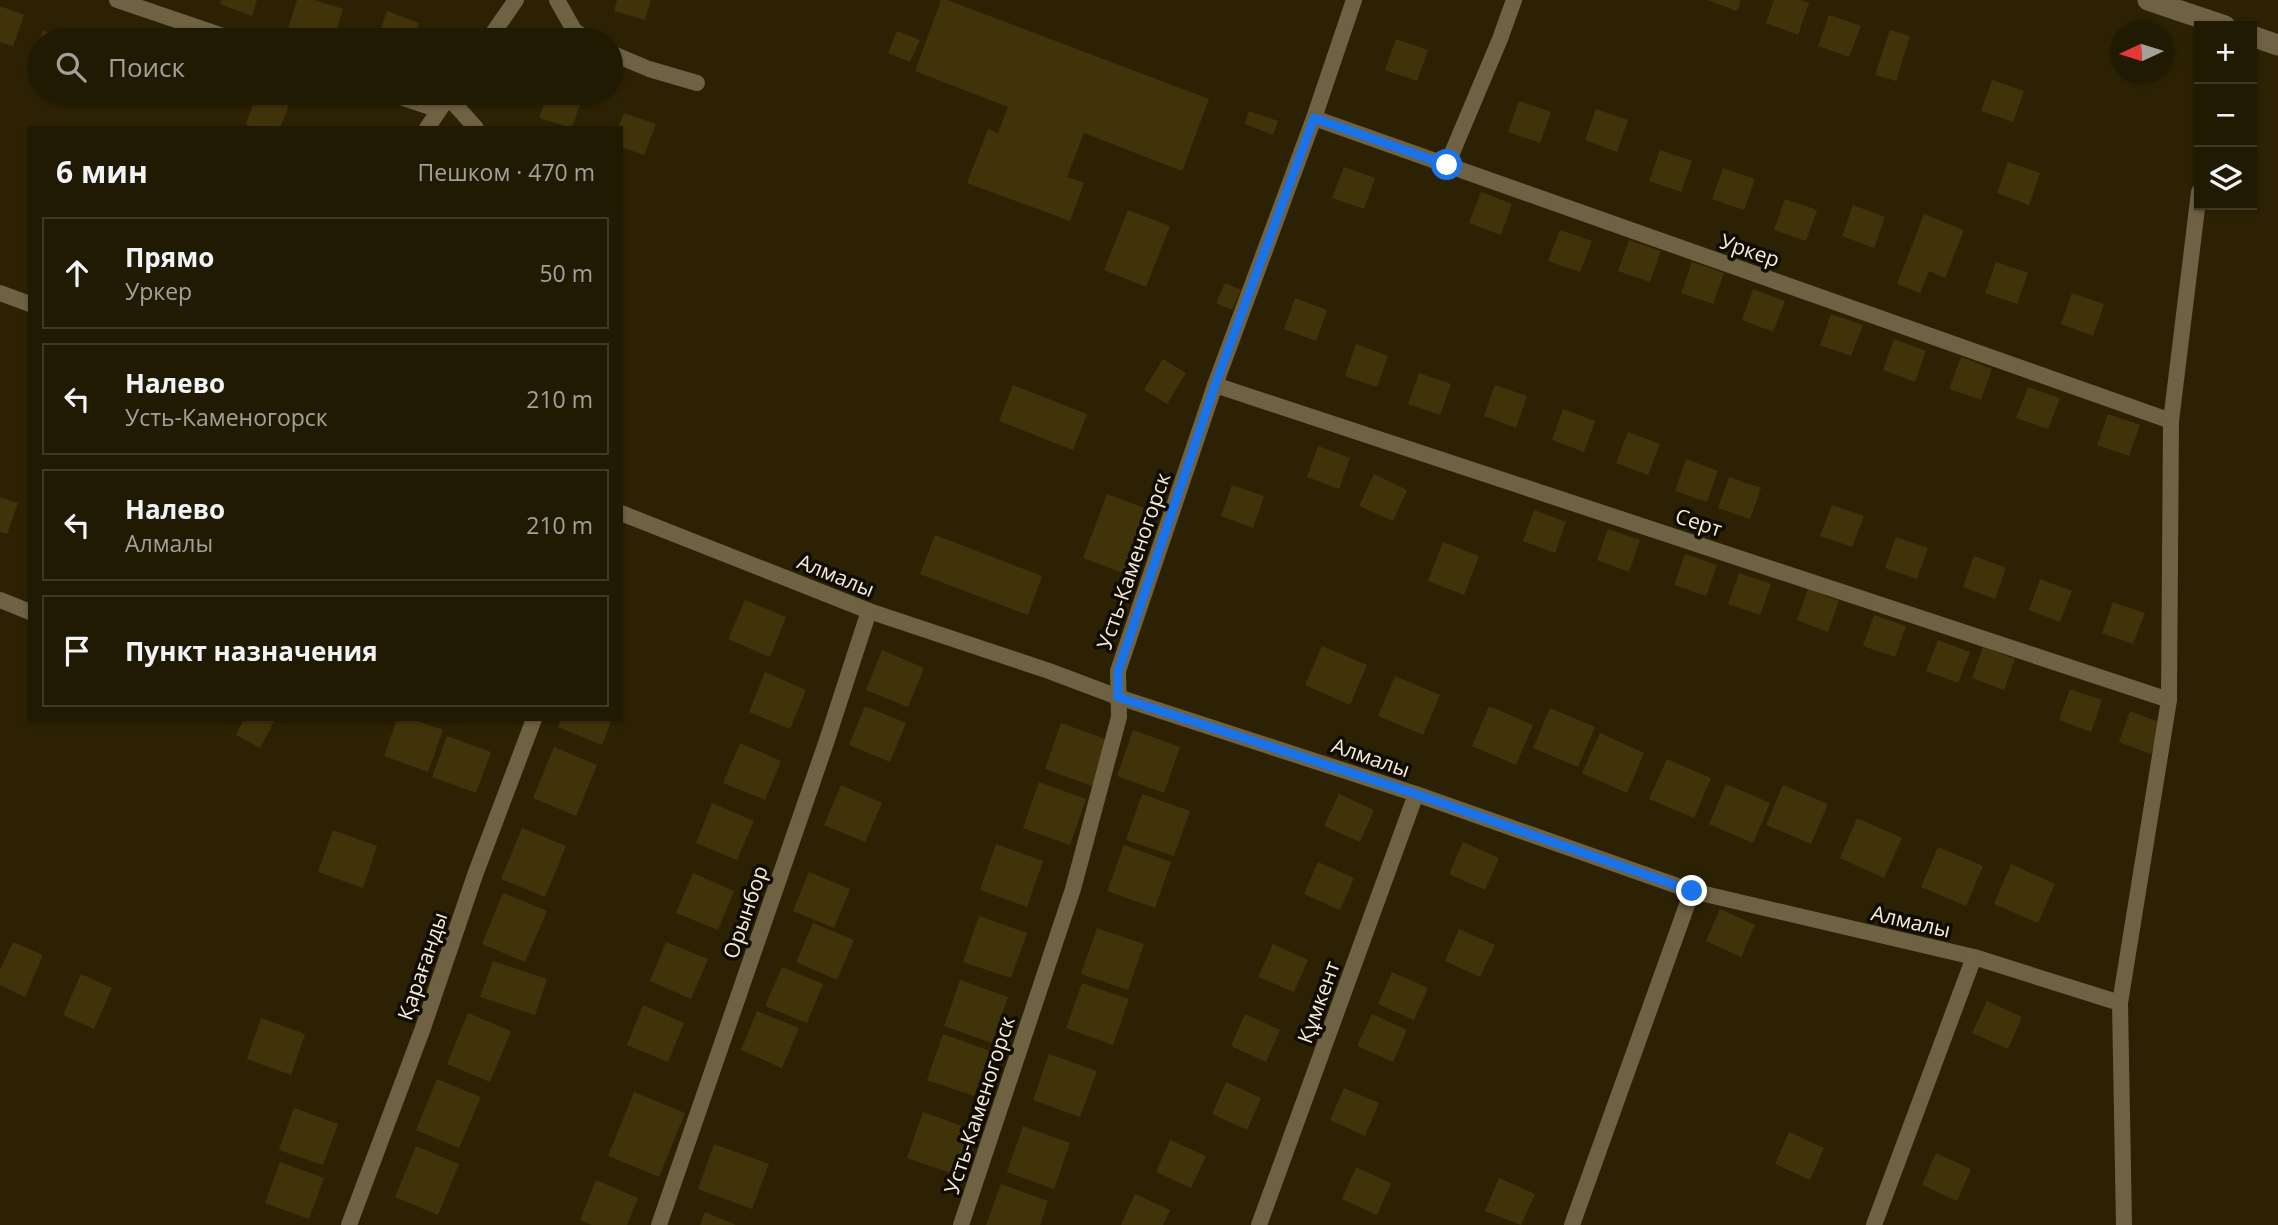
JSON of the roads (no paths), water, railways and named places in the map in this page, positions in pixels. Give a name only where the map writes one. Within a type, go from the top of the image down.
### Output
[{"type":"main road","points":[[2148,0],[2207,21]]},
{"type":"main road","points":[[2257,38],[2278,45]]},
{"type":"street","points":[[117,0],[200,28]]},
{"type":"street","points":[[496,28],[516,0]]},
{"type":"street","points":[[557,0],[573,28]]},
{"type":"street","name":"Усть-Каменогорск","points":[[961,1225],[1073,889],[1119,717],[1118,671],[1215,385],[1314,118],[1354,0]]},
{"type":"street","points":[[1447,165],[1514,0]]},
{"type":"street","points":[[623,58],[697,83]]},
{"type":"street","points":[[428,126],[443,105]]},
{"type":"street","points":[[451,105],[473,126]]},
{"type":"street","name":"Уркер","points":[[1314,118],[2171,421]]},
{"type":"street","points":[[2124,1225],[2120,1003],[2169,700],[2171,421],[2197,210]]},
{"type":"street","points":[[0,293],[28,303]]},
{"type":"street","name":"Серт","points":[[1215,385],[2169,700]]},
{"type":"street","name":"Алмалы","points":[[623,514],[869,611],[1118,697],[1416,794],[1692,891],[1974,957],[2120,1003]]},
{"type":"street","points":[[0,600],[28,611]]},
{"type":"street","name":"Орынбор","points":[[659,1225],[869,611]]},
{"type":"street","name":"Қарағанды","points":[[349,1225],[533,721]]},
{"type":"street","name":"Құмкент","points":[[1259,1225],[1416,794]]},
{"type":"street","points":[[1572,1225],[1692,891]]},
{"type":"street","points":[[1874,1225],[1974,957]]}]
